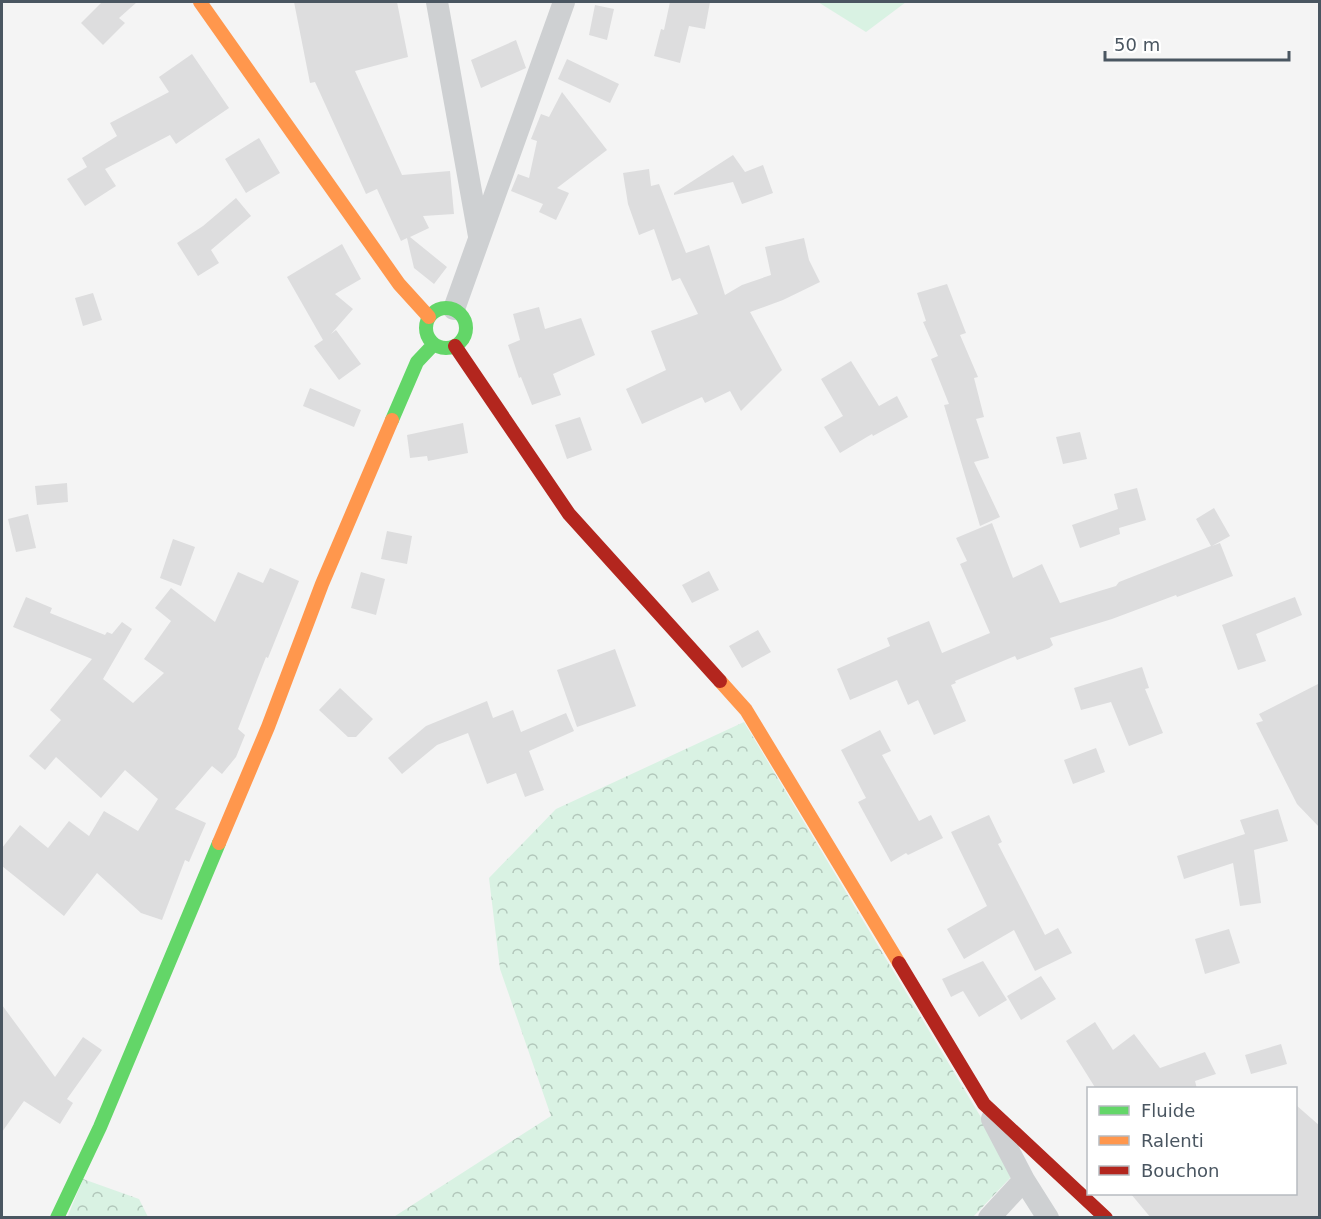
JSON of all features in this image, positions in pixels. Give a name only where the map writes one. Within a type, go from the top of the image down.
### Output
[{"type":"street","points":[[200,2],[399,284],[429,317]]},
{"type":"street","points":[[437,2],[479,238]]},
{"type":"street","points":[[454,309],[564,2]]},
{"type":"street","points":[[445,307],[454,309],[462,314],[466,323],[463,340],[455,346],[444,348],[434,344],[428,336],[426,326],[429,317],[436,310],[445,307]]},
{"type":"street","points":[[57,1218],[100,1127],[264,738],[322,584],[417,362],[434,344]]},
{"type":"street","points":[[455,346],[569,514],[746,710],[984,1104],[1024,1180],[1048,1218]]},
{"type":"street","points":[[984,1104],[1106,1218]]},
{"type":"street","points":[[989,1218],[1024,1180]]},
{"type":"green space","points":[[818,2],[906,2],[866,32]]},
{"type":"green space","points":[[744,722],[988,1129],[1011,1177],[973,1217],[392,1218],[551,1116],[500,969],[489,878],[556,809]]},
{"type":"green space","points":[[83,1179],[139,1199],[148,1217],[67,1218]]},
{"type":"building","points":[[102,2],[137,2],[119,18],[125,23],[103,45],[81,23]]},
{"type":"building","points":[[294,2],[397,2],[408,57],[355,71],[402,175],[450,171],[454,214],[423,216],[429,228],[410,237],[447,267],[434,284],[414,268],[407,238],[401,241],[377,189],[366,194],[315,82],[310,83]]},
{"type":"building","points":[[670,2],[710,2],[705,29],[689,26],[680,63],[654,56],[661,29],[664,30]]},
{"type":"building","points":[[595,5],[614,9],[607,40],[589,35]]},
{"type":"building","points":[[516,40],[526,68],[481,88],[471,60]]},
{"type":"building","points":[[192,54],[229,108],[176,144],[170,135],[105,169],[116,186],[85,206],[67,179],[87,167],[82,158],[117,136],[110,123],[169,92],[159,77]]},
{"type":"building","points":[[567,59],[619,84],[610,103],[558,79]]},
{"type":"building","points":[[562,92],[607,150],[557,188],[569,193],[556,220],[539,212],[543,204],[511,191],[518,174],[529,178],[537,141],[531,139],[541,114],[549,117]]},
{"type":"building","points":[[259,138],[280,173],[246,193],[225,159]]},
{"type":"building","points":[[733,155],[745,172],[763,165],[773,193],[742,204],[733,182],[674,195],[674,193]]},
{"type":"building","points":[[649,169],[651,186],[659,184],[686,253],[709,245],[725,295],[742,285],[771,275],[765,247],[804,238],[809,260],[820,282],[783,300],[750,312],[782,370],[741,411],[730,391],[705,403],[702,397],[642,424],[626,389],[666,370],[651,331],[698,314],[680,278],[672,281],[654,229],[639,235],[628,204],[623,173]]},
{"type":"building","points":[[236,198],[251,216],[211,250],[219,263],[198,276],[177,243],[203,226]]},
{"type":"building","points":[[342,244],[361,279],[335,294],[353,309],[331,334],[336,330],[361,364],[339,380],[314,346],[323,340],[287,277]]},
{"type":"building","points":[[947,284],[966,333],[960,335],[978,377],[974,378],[984,417],[976,419],[989,458],[974,462],[1000,517],[980,526],[944,405],[949,404],[931,359],[938,356],[923,322],[926,321],[917,293]]},
{"type":"building","points":[[93,293],[102,320],[83,326],[75,298]]},
{"type":"building","points":[[539,307],[545,329],[581,318],[595,355],[553,374],[561,395],[532,405],[521,377],[519,378],[508,345],[520,340],[513,314]]},
{"type":"building","points":[[851,361],[879,406],[897,396],[908,417],[873,436],[872,434],[840,453],[824,427],[843,416],[821,379]]},
{"type":"building","points":[[310,388],[361,410],[354,427],[303,406]]},
{"type":"building","points":[[580,417],[592,450],[567,459],[555,425]]},
{"type":"building","points":[[463,423],[468,453],[428,461],[427,456],[410,458],[407,435]]},
{"type":"building","points":[[1080,432],[1087,459],[1063,464],[1056,437]]},
{"type":"building","points":[[67,483],[68,502],[37,505],[35,486]]},
{"type":"building","points":[[1137,488],[1146,520],[1119,528],[1120,534],[1080,548],[1072,525],[1118,509],[1114,494]]},
{"type":"building","points":[[1214,508],[1230,536],[1212,546],[1220,543],[1233,576],[1177,597],[1176,595],[1112,619],[1050,638],[1053,645],[1049,648],[1017,660],[1015,656],[955,681],[956,683],[951,685],[966,721],[934,735],[918,700],[908,705],[897,680],[850,700],[837,669],[890,646],[887,638],[929,621],[942,653],[990,633],[960,564],[967,561],[956,538],[992,523],[1013,578],[1042,564],[1060,603],[1116,586],[1119,582],[1211,546],[1196,519]]},
{"type":"building","points":[[28,514],[36,548],[16,552],[8,519]]},
{"type":"building","points":[[387,531],[412,536],[407,564],[381,559]]},
{"type":"building","points":[[173,539],[195,547],[181,586],[160,578]]},
{"type":"building","points":[[270,568],[299,581],[238,729],[245,735],[236,757],[222,774],[212,766],[175,809],[206,823],[189,862],[185,860],[162,920],[141,913],[97,873],[64,916],[2,866],[2,848],[20,825],[48,848],[69,821],[89,836],[104,811],[138,831],[158,799],[125,770],[101,798],[56,757],[45,770],[29,756],[61,720],[50,710],[92,659],[13,627],[26,597],[52,608],[50,613],[105,635],[107,632],[112,634],[122,622],[132,629],[103,679],[133,703],[164,673],[144,659],[171,621],[155,608],[171,588],[215,622],[238,572],[263,583]]},
{"type":"building","points":[[709,571],[719,590],[692,603],[682,585]]},
{"type":"building","points":[[361,572],[385,579],[376,615],[351,608]]},
{"type":"building","points":[[1295,597],[1302,615],[1256,634],[1266,661],[1238,670],[1222,625]]},
{"type":"building","points":[[758,630],[771,652],[742,668],[729,646]]},
{"type":"building","points":[[615,649],[636,706],[577,727],[557,670]]},
{"type":"building","points":[[1142,667],[1149,688],[1145,689],[1163,733],[1129,746],[1111,702],[1081,710],[1074,688]]},
{"type":"building","points":[[1320,683],[1320,828],[1297,804],[1256,723],[1263,721],[1259,714]]},
{"type":"building","points":[[340,688],[373,719],[356,737],[348,737],[319,710]]},
{"type":"building","points":[[487,701],[493,718],[513,710],[521,732],[566,713],[574,731],[529,751],[544,790],[525,797],[516,773],[487,784],[468,733],[437,745],[402,774],[388,758],[426,726]]},
{"type":"building","points":[[880,730],[891,751],[882,755],[919,821],[931,815],[943,838],[908,855],[906,853],[891,862],[858,802],[866,798],[841,750]]},
{"type":"building","points":[[1096,748],[1105,772],[1073,784],[1064,760]]},
{"type":"building","points":[[1278,809],[1288,841],[1254,850],[1261,903],[1240,906],[1233,863],[1184,879],[1177,856],[1245,834],[1240,820]]},
{"type":"building","points":[[989,815],[1002,842],[998,844],[1045,935],[1058,928],[1072,953],[1035,971],[1014,930],[964,959],[947,929],[987,906],[951,832]]},
{"type":"building","points":[[1229,929],[1240,963],[1205,974],[1195,939]]},
{"type":"building","points":[[983,961],[1007,1000],[979,1017],[963,991],[951,997],[942,979]]},
{"type":"building","points":[[1041,976],[1056,999],[1021,1020],[1007,996]]},
{"type":"building","points":[[2,1005],[55,1077],[83,1037],[102,1050],[67,1099],[73,1103],[60,1124],[24,1101],[2,1132]]},
{"type":"building","points":[[1095,1022],[1113,1050],[1134,1034],[1160,1068],[1205,1052],[1216,1074],[1195,1081],[1196,1087],[1095,1087],[1066,1041]]},
{"type":"building","points":[[1281,1044],[1287,1064],[1251,1074],[1245,1055]]},
{"type":"building","points":[[1297,1106],[1320,1126],[1320,1218],[1151,1218],[1132,1195],[1297,1195]]},
{"type":"traffic: fast","points":[[446,308],[460,314],[466,328],[460,342],[446,348],[432,342],[426,328],[432,314],[446,308]]},
{"type":"traffic: fast","points":[[392,420],[417,362],[434,344]]},
{"type":"traffic: fast","points":[[57,1218],[100,1127],[219,843]]},
{"type":"traffic: slow","points":[[200,2],[399,284],[429,317]]},
{"type":"traffic: slow","points":[[219,843],[268,727],[322,584],[392,420]]},
{"type":"traffic: slow","points":[[720,681],[746,710],[899,963]]},
{"type":"traffic: jam","points":[[455,346],[569,514],[720,681]]},
{"type":"traffic: jam","points":[[899,963],[984,1104],[1106,1218]]}]
